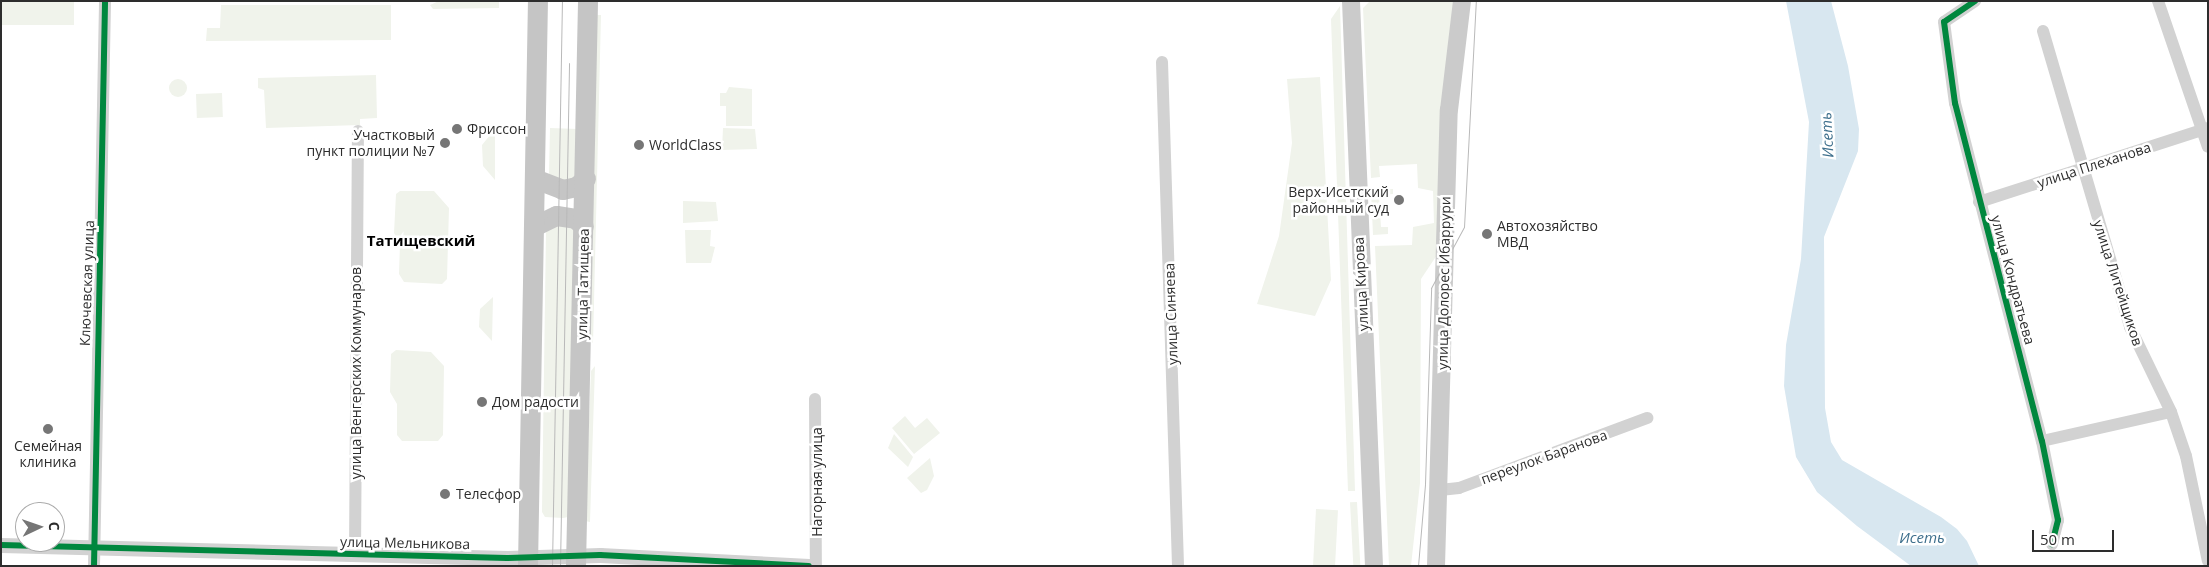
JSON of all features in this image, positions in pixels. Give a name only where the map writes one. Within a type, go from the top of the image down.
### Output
[{"type":"main road","points":[[528,562],[538,1]]},
{"type":"main road","name":"улица Татищева","points":[[576,562],[586,179],[588,1]]},
{"type":"main road","name":"улица Кирова","points":[[1351,1],[1374,566]]},
{"type":"main road","name":"улица Долорес Ибаррури","points":[[1436,566],[1440,490],[1449,110],[1462,1]]},
{"type":"main road","points":[[534,179],[563,190],[577,187],[586,179]]},
{"type":"main road","points":[[534,227],[558,216],[576,219],[584,228]]},
{"type":"street","name":"Ключевская улица","points":[[94,566],[105,1]]},
{"type":"street","name":"улица Кондратьева","points":[[1975,1],[1944,22],[1955,103],[2042,441],[2058,520],[2052,544]]},
{"type":"street","points":[[2158,1],[2204,129],[2208,147]]},
{"type":"street","name":"улица Литейщиков","points":[[2043,31],[2130,328],[2171,412],[2186,456],[2208,561]]},
{"type":"street","name":"улица Синяева","points":[[1162,62],[1178,566]]},
{"type":"street","name":"улица Плеханова","points":[[1979,202],[2204,129]]},
{"type":"street","name":"улица Венгерских Коммунаров","points":[[355,554],[358,131]]},
{"type":"street","name":"Нагорная улица","points":[[815,399],[816,566]]},
{"type":"street","points":[[2042,441],[2171,412]]},
{"type":"street","name":"переулок Баранова","points":[[1440,490],[1459,488],[1647,418]]},
{"type":"street","name":"улица Мельникова","points":[[1,545],[355,554],[528,562],[576,562],[600,555],[808,566]]},
{"type":"shaded area","points":[[1,1],[74,1],[74,25],[1,25]]},
{"type":"shaded area","points":[[439,1],[499,1],[499,8],[433,9],[430,5]]},
{"type":"shaded area","points":[[1370,1],[1454,1],[1438,181],[1439,252],[1421,279],[1420,483],[1411,566],[1389,566],[1375,246],[1412,245],[1413,227],[1434,223],[1433,191],[1418,188],[1417,164],[1379,166],[1380,177],[1371,178],[1363,8]]},
{"type":"shaded area","points":[[221,5],[391,5],[391,40],[206,41],[207,28],[220,28]]},
{"type":"shaded area","points":[[1340,6],[1355,491],[1348,491],[1331,19]]},
{"type":"shaded area","points":[[596,15],[601,15],[593,343],[591,340]]},
{"type":"shaded area","points":[[376,75],[377,118],[360,119],[360,125],[266,128],[264,90],[258,88],[258,78]]},
{"type":"shaded area","points":[[1320,77],[1331,280],[1315,316],[1257,304],[1279,236],[1292,143],[1287,79]]},
{"type":"shaded area","points":[[174,79],[182,79],[187,84],[185,95],[174,97],[169,92],[169,84]]},
{"type":"shaded area","points":[[729,87],[752,89],[752,126],[726,126],[726,106],[720,106],[720,93],[726,93]]},
{"type":"shaded area","points":[[222,93],[223,117],[197,118],[196,94]]},
{"type":"shaded area","points":[[550,128],[578,129],[578,177],[569,184],[549,175]]},
{"type":"shaded area","points":[[723,128],[755,129],[757,149],[722,150]]},
{"type":"shaded area","points":[[495,129],[495,180],[483,166],[482,145]]},
{"type":"shaded area","points":[[1393,189],[1393,194],[1379,195],[1381,227],[1388,227],[1388,234],[1373,235],[1371,190]]},
{"type":"shaded area","points":[[400,191],[434,191],[449,208],[447,279],[442,284],[404,282],[399,274],[400,244],[394,233],[396,194]]},
{"type":"shaded area","points":[[683,201],[716,202],[718,221],[683,223]]},
{"type":"shaded area","points":[[555,221],[576,230],[568,517],[563,518],[545,517],[542,512],[546,231]]},
{"type":"shaded area","points":[[685,230],[711,230],[710,246],[715,247],[711,263],[686,263]]},
{"type":"shaded area","points":[[493,297],[492,341],[479,327],[480,309]]},
{"type":"shaded area","points":[[396,350],[431,352],[444,366],[443,435],[438,441],[402,441],[397,435],[397,404],[390,392],[391,354]]},
{"type":"shaded area","points":[[595,366],[590,522],[585,521],[591,371]]},
{"type":"shaded area","points":[[905,416],[915,428],[927,418],[940,433],[914,454],[892,428]]},
{"type":"shaded area","points":[[894,434],[913,457],[908,467],[888,448]]},
{"type":"shaded area","points":[[930,458],[934,476],[927,490],[921,493],[907,478]]},
{"type":"shaded area","points":[[1350,502],[1357,502],[1360,566],[1353,566]]},
{"type":"shaded area","points":[[1316,509],[1338,510],[1335,566],[1313,566]]},
{"type":"water","name":"Исеть","points":[[1786,1],[1831,1],[1848,66],[1859,129],[1858,151],[1824,237],[1825,408],[1831,442],[1842,460],[1941,517],[1957,529],[1967,541],[1979,566],[1911,566],[1857,526],[1817,492],[1796,457],[1784,386],[1786,345],[1801,259],[1809,122]]},
{"type":"tram line","points":[[552,566],[562,1]]},
{"type":"tram line","points":[[1418,566],[1425,484],[1431,288],[1464,227],[1476,1]]},
{"type":"tram line","points":[[560,566],[569,63]]},
{"type":"cycle path","points":[[94,566],[105,1]]},
{"type":"cycle path","points":[[1975,1],[1944,22],[1955,103],[2042,441],[2058,520],[2052,544]]},
{"type":"cycle path","points":[[1,545],[507,558],[600,555],[809,566]]},
{"type":"place","name":"Фриссон","points":[[457,129]]},
{"type":"place","name":"Участковый пункт полиции №7","points":[[445,143]]},
{"type":"place","name":"WorldClass","points":[[639,145]]},
{"type":"place","name":"Верх-Исетский районный суд","points":[[1399,200]]},
{"type":"place","name":"Автохозяйство МВД","points":[[1487,234]]},
{"type":"place","name":"Дом радости","points":[[482,402]]},
{"type":"place","name":"Семейная клиника","points":[[48,429]]},
{"type":"place","name":"Телесфор","points":[[445,494]]},
{"type":"district","name":"Татищевский","points":[[421,241]]}]
